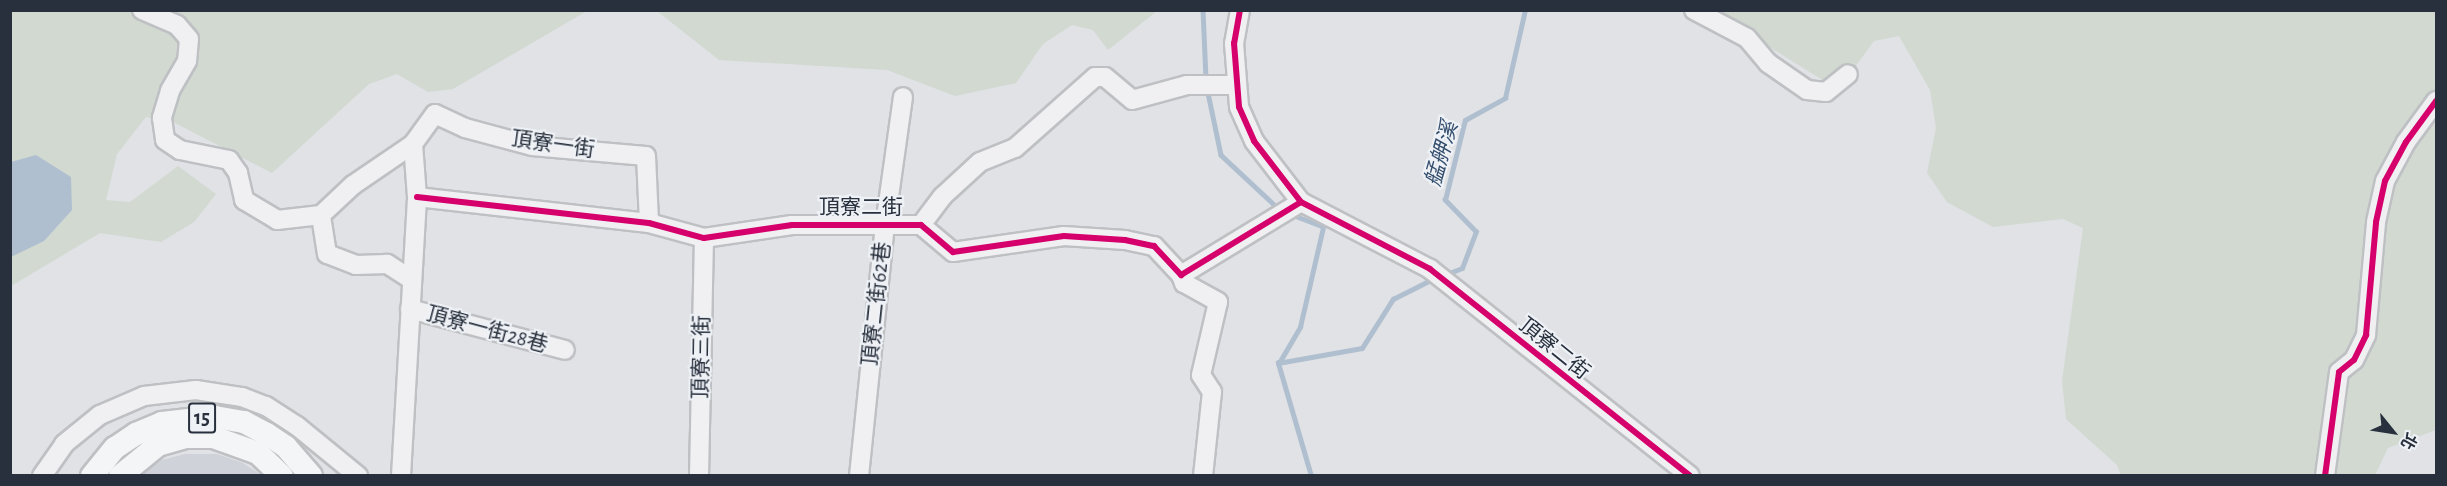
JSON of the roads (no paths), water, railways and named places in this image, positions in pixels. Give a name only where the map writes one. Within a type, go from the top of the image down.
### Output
[{"type":"main road","name":"15","points":[[92,476],[115,448],[136,434],[162,423],[215,417],[244,422],[267,434],[286,447],[311,476]]},
{"type":"main road","points":[[120,476],[158,445],[186,437],[213,437],[239,444],[258,453],[282,476]]},
{"type":"street","points":[[142,10],[177,25],[189,39],[187,61],[170,91],[162,118],[165,140],[180,150],[229,160],[238,173],[244,201],[277,220],[321,215],[327,254],[356,265],[387,264],[412,280]]},
{"type":"street","points":[[1228,87],[1240,10]]},
{"type":"street","points":[[1694,10],[1747,38],[1768,63],[1807,90],[1826,92],[1848,74]]},
{"type":"street","name":"頂寮二街","points":[[921,225],[943,196],[980,162],[1015,148],[1095,77],[1105,77],[1132,100],[1187,85],[1228,87],[1254,141],[1301,202],[1430,269],[1690,476]]},
{"type":"street","name":"頂寮二街62巷","points":[[859,476],[885,225],[903,97]]},
{"type":"street","points":[[2325,476],[2339,372],[2354,360],[2366,335],[2376,222],[2385,181],[2406,142],[2436,101]]},
{"type":"street","name":"頂寮一街","points":[[321,215],[353,185],[413,144],[435,114],[465,128],[532,146],[646,156],[649,223]]},
{"type":"street","points":[[400,476],[417,197],[413,144]]},
{"type":"street","name":"頂寮二街","points":[[417,197],[649,223],[704,238],[792,225],[921,225],[953,252],[1064,236],[1125,240],[1154,246],[1181,275],[1184,283],[1218,302],[1200,375],[1212,392],[1203,476]]},
{"type":"street","points":[[1181,275],[1301,202]]},
{"type":"street","name":"頂寮三街","points":[[699,476],[704,238]]},
{"type":"street","name":"頂寮一街28巷","points":[[410,309],[565,350]]},
{"type":"street","points":[[42,476],[64,444],[100,415],[144,396],[196,390],[242,397],[266,406],[297,426],[358,476]]},
{"type":"water","points":[[36,155],[71,177],[72,210],[44,241],[11,257],[11,162]]},
{"type":"waterway","points":[[1203,10],[1206,80]]},
{"type":"waterway","name":"艋舺溪","points":[[1444,275],[1462,268],[1476,232],[1445,200],[1465,120],[1505,98],[1525,10]]},
{"type":"waterway","points":[[1207,88],[1221,155],[1279,209]]},
{"type":"waterway","points":[[1279,363],[1300,327],[1323,227],[1292,215]]},
{"type":"waterway","name":"艋舺溪","points":[[1311,476],[1278,363],[1362,348],[1393,299],[1433,279]]}]
